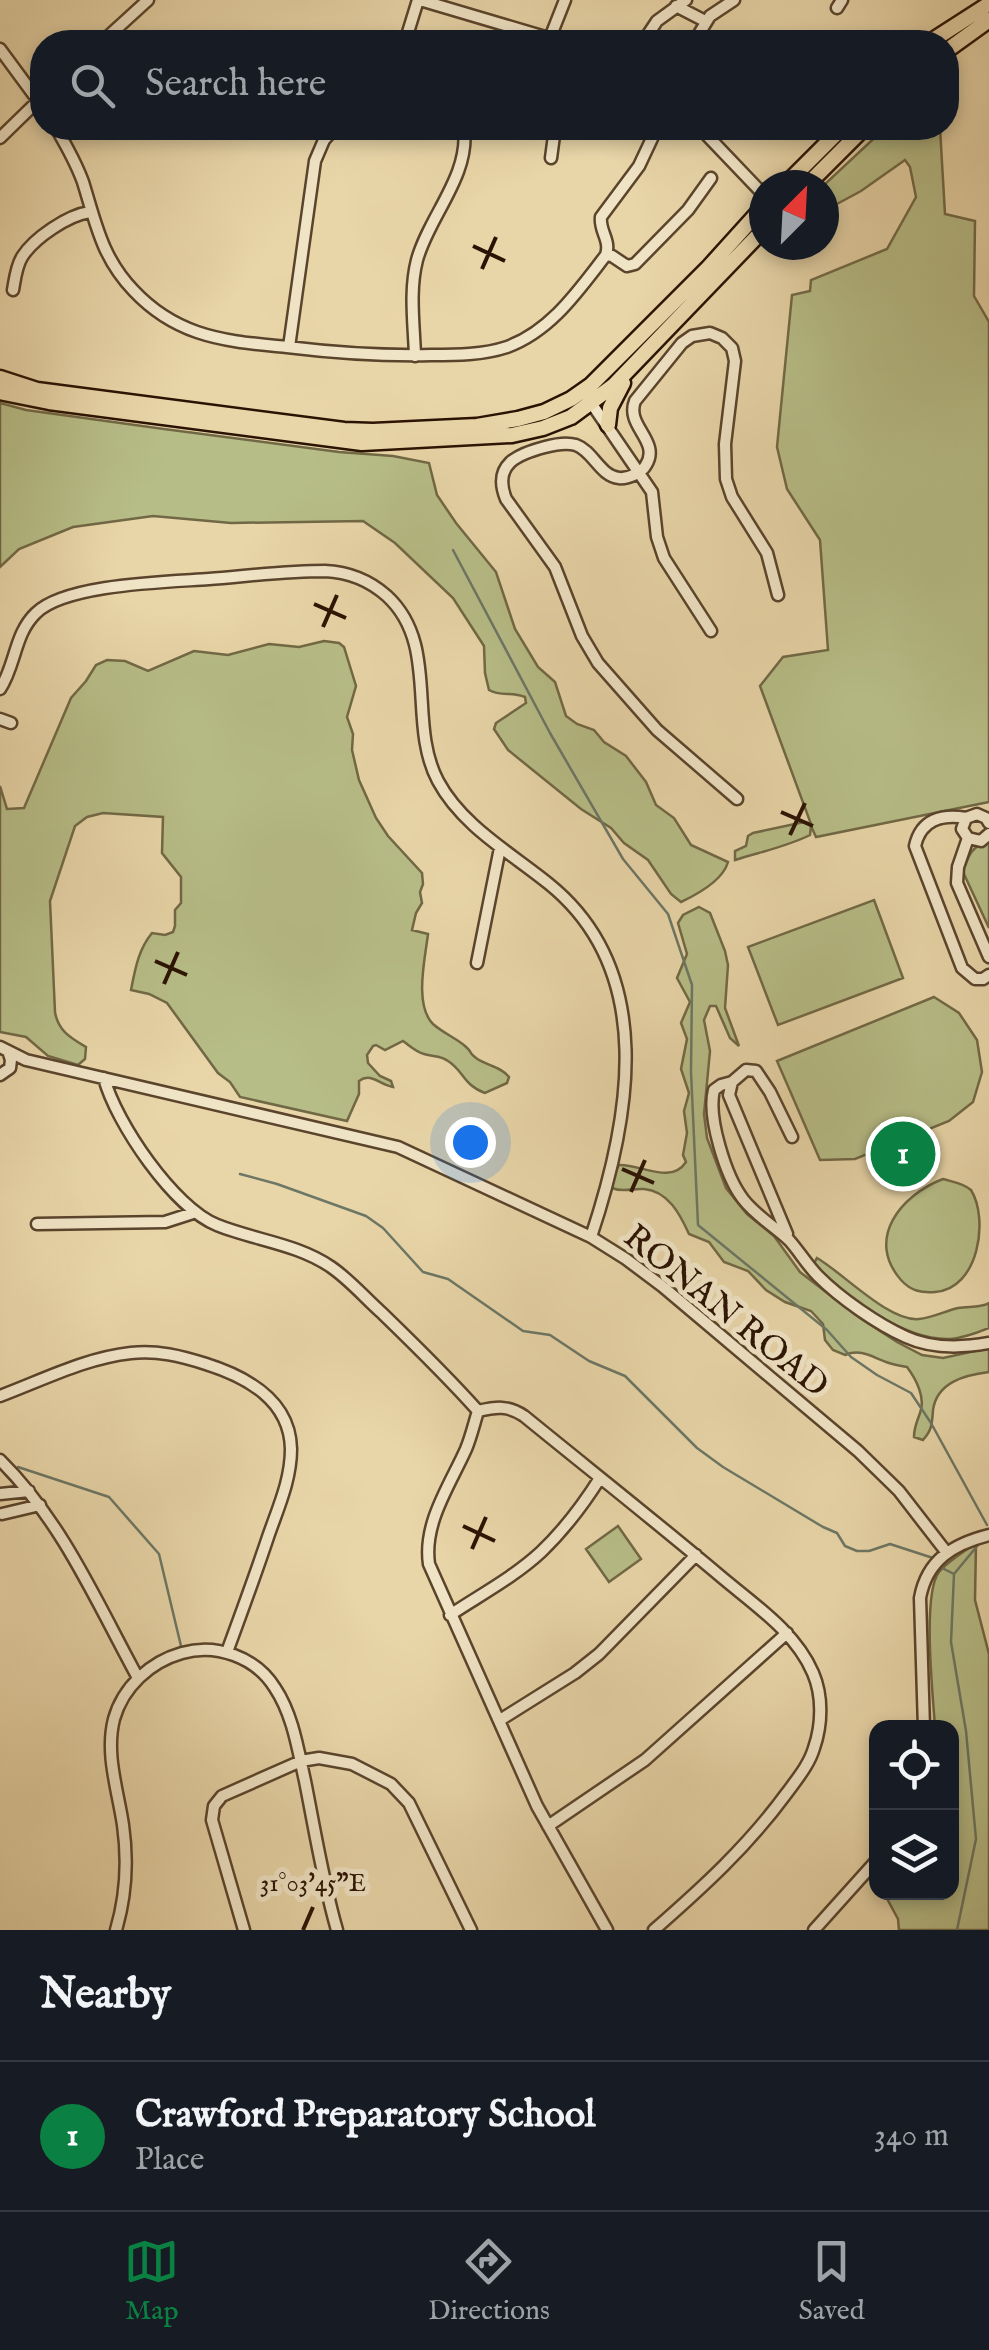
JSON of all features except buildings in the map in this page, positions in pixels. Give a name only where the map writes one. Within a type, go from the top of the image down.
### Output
[{"type":"main road","points":[[949,30],[989,4]]},
{"type":"main road","points":[[959,42],[989,20]]},
{"type":"main road","points":[[800,170],[830,140]]},
{"type":"main road","points":[[822,170],[852,140]]},
{"type":"main road","points":[[0,392],[49,402],[362,443],[512,435],[543,428],[571,417],[614,364],[749,222]]},
{"type":"main road","points":[[0,378],[37,390],[344,430],[476,426],[518,419],[588,398],[644,354],[749,245]]},
{"type":"main road","points":[[608,426],[616,394],[644,354]]},
{"type":"street","points":[[115,30],[148,0]]},
{"type":"street","points":[[408,30],[419,0],[522,30]]},
{"type":"street","points":[[553,30],[565,0]]},
{"type":"street","points":[[700,30],[705,21],[734,0]]},
{"type":"street","points":[[651,30],[657,20],[681,3],[705,21]]},
{"type":"street","points":[[0,48],[30,87]]},
{"type":"street","points":[[0,138],[30,111]]},
{"type":"street","points":[[62,140],[78,170],[98,234],[115,268],[134,292],[164,316],[210,336],[358,355],[415,356],[488,352],[506,347],[556,316],[606,255],[608,242],[600,223],[602,217],[652,140]]},
{"type":"street","points":[[289,347],[315,161],[324,140]]},
{"type":"street","points":[[415,356],[415,272],[425,239],[462,162],[465,140]]},
{"type":"street","points":[[551,158],[553,140]]},
{"type":"street","points":[[711,140],[749,179]]},
{"type":"street","points":[[606,255],[627,266],[635,264],[679,220],[711,178]]},
{"type":"street","points":[[12,290],[19,262],[27,251],[66,218],[90,212]]},
{"type":"street","points":[[737,799],[657,730],[598,663],[582,636],[555,568],[506,499],[503,475],[512,459],[563,443],[582,448],[613,476],[623,478],[639,472],[648,464],[649,450],[632,416],[634,400],[687,339],[703,333],[722,338],[732,348],[735,368],[725,444],[726,479],[732,497],[767,553],[778,595]]},
{"type":"street","points":[[588,398],[653,494],[657,537],[664,558],[711,631]]},
{"type":"street","points":[[0,689],[32,616],[44,606],[65,598],[119,587],[324,571],[350,575],[382,591],[397,606],[415,640],[426,744],[442,787],[456,807],[500,848],[550,885],[579,913],[600,945],[618,988],[625,1026],[624,1095],[591,1237]]},
{"type":"street","points":[[988,816],[932,820],[919,833],[915,846],[962,968],[975,980],[989,974]]},
{"type":"street","points":[[969,817],[962,829],[982,838],[962,856],[957,882],[989,957]]},
{"type":"street","points":[[477,962],[500,848]]},
{"type":"street","points":[[4,1049],[4,1073]]},
{"type":"street","name":"RONAN ROAD","points":[[4,1049],[26,1060],[398,1148],[591,1237],[662,1286],[858,1451],[899,1491],[948,1553]]},
{"type":"street","name":"RONAN ROAD","points":[[4,1073],[26,1060]]},
{"type":"street","points":[[791,1242],[751,1208],[734,1184],[714,1130],[714,1090],[746,1070],[756,1071],[792,1137]]},
{"type":"street","points":[[104,1078],[122,1123],[194,1213],[218,1226],[308,1254],[335,1270],[440,1369],[478,1411]]},
{"type":"street","points":[[732,1082],[730,1095],[773,1204],[791,1242],[817,1276],[906,1337],[941,1346],[989,1343]]},
{"type":"street","points":[[37,1224],[165,1222],[194,1213]]},
{"type":"street","points":[[0,1396],[96,1361],[148,1352],[188,1358],[238,1375],[270,1398],[286,1425],[291,1445],[290,1468],[226,1652]]},
{"type":"street","points":[[478,1411],[496,1407],[516,1410],[788,1633],[813,1672],[820,1714],[814,1750],[804,1770],[718,1874],[654,1930]]},
{"type":"street","points":[[478,1411],[468,1444],[438,1510],[428,1546],[428,1564],[548,1826],[607,1930]]},
{"type":"street","points":[[0,1460],[40,1505],[68,1548],[138,1678]]},
{"type":"street","points":[[450,1615],[540,1552],[570,1520],[600,1478]]},
{"type":"street","points":[[0,1494],[29,1491]]},
{"type":"street","points":[[3,1514],[40,1505]]},
{"type":"street","points":[[924,1720],[922,1584],[930,1568],[948,1553],[965,1542],[989,1536]]},
{"type":"street","points":[[500,1720],[599,1654],[696,1555]]},
{"type":"street","points":[[548,1826],[645,1760],[788,1633]]},
{"type":"street","points":[[116,1930],[126,1861],[111,1737],[119,1706],[138,1678],[170,1657],[202,1650],[226,1652],[251,1664],[274,1685],[292,1724],[338,1930]]},
{"type":"street","points":[[244,1930],[212,1820],[214,1806],[226,1793],[300,1761],[319,1758],[342,1760],[397,1789],[420,1822],[471,1930]]},
{"type":"street","points":[[814,1930],[869,1869]]},
{"type":"green space","points":[[872,140],[941,140],[945,214],[975,221],[974,296],[989,322],[989,802],[816,837],[811,826],[810,835],[735,860],[735,851],[746,846],[753,833],[804,822],[811,824],[760,686],[783,657],[828,650],[820,540],[787,489],[777,447],[792,295],[810,291],[811,280],[887,249],[916,197],[905,160],[839,203],[839,171]]},
{"type":"green space","points":[[0,403],[26,410],[429,463],[437,495],[496,572],[515,629],[538,667],[555,682],[566,716],[594,730],[604,742],[626,756],[646,782],[656,805],[674,818],[691,845],[728,862],[725,869],[709,886],[681,902],[648,860],[508,750],[494,729],[496,723],[526,703],[525,697],[489,690],[484,646],[453,598],[395,543],[363,521],[231,523],[153,516],[73,527],[19,549],[0,567]]},
{"type":"green space","points":[[324,641],[344,647],[356,686],[347,717],[359,780],[388,836],[422,873],[422,903],[412,930],[428,934],[422,981],[427,1016],[476,1058],[505,1073],[509,1077],[507,1083],[485,1093],[472,1086],[445,1059],[421,1053],[403,1041],[385,1050],[373,1046],[367,1055],[368,1063],[393,1087],[372,1078],[359,1081],[359,1094],[347,1121],[240,1097],[167,1003],[131,990],[147,940],[152,933],[173,932],[175,910],[181,903],[181,877],[162,853],[163,817],[103,813],[87,817],[75,826],[50,901],[55,1012],[62,1029],[86,1047],[85,1059],[78,1065],[48,1056],[26,1037],[0,1032],[0,786],[7,809],[24,808],[71,698],[96,665],[107,660],[125,661],[148,671],[194,651],[228,655],[269,644],[299,647]]},
{"type":"green space","points":[[989,842],[989,928],[963,872],[971,852]]},
{"type":"green space","points":[[874,900],[903,978],[778,1025],[748,947]]},
{"type":"green space","points":[[699,907],[710,913],[725,951],[725,1008],[739,1046],[730,1038],[716,1006],[710,1006],[704,1020],[710,1051],[704,1114],[707,1138],[726,1188],[747,1214],[774,1236],[800,1272],[897,1342],[922,1355],[943,1358],[989,1348],[989,1372],[946,1386],[936,1400],[930,1430],[923,1440],[914,1437],[922,1401],[907,1367],[862,1353],[845,1355],[833,1350],[825,1340],[823,1324],[811,1311],[785,1302],[766,1290],[748,1271],[724,1262],[709,1242],[689,1234],[677,1212],[660,1194],[612,1188],[612,1176],[619,1165],[664,1173],[680,1169],[686,1162],[684,1111],[689,1093],[681,1069],[687,1039],[681,1023],[690,1002],[677,978],[687,954],[678,923],[683,915]]},
{"type":"green space","points":[[934,997],[959,1013],[977,1040],[982,1072],[973,1102],[949,1121],[855,1159],[820,1160],[777,1061]]},
{"type":"green space","points":[[943,1179],[971,1190],[979,1218],[976,1251],[962,1279],[950,1288],[921,1292],[905,1284],[891,1265],[887,1234],[902,1207]]},
{"type":"green space","points":[[817,1258],[880,1305],[907,1318],[919,1319],[989,1303],[989,1328],[950,1339],[914,1333],[857,1302],[814,1263]]},
{"type":"green space","points":[[618,1526],[641,1559],[609,1582],[586,1549]]},
{"type":"green space","points":[[976,1543],[975,1600],[989,1654],[989,1930],[899,1930],[888,1900],[959,1900],[959,1720],[935,1720],[930,1646],[934,1584],[939,1572]]},
{"type":"waterway","points":[[453,550],[550,733],[623,859],[668,914],[692,985],[691,1072],[698,1225],[827,1330],[851,1357],[911,1393],[987,1525]]},
{"type":"waterway","points":[[240,1174],[366,1216],[383,1228],[423,1272],[448,1279],[523,1331],[550,1335],[589,1361],[625,1376],[697,1448],[837,1533],[845,1546],[869,1551],[890,1544],[933,1558]]},
{"type":"waterway","points":[[18,1467],[109,1497],[159,1554],[181,1646]]},
{"type":"waterway","points":[[957,1930],[976,1839],[966,1731],[951,1642],[954,1574],[978,1545]]},
{"type":"waterway","points":[[942,1568],[954,1574]]},
{"type":"place","name":"Crawford Preparatory School","points":[[903,1154]]}]
